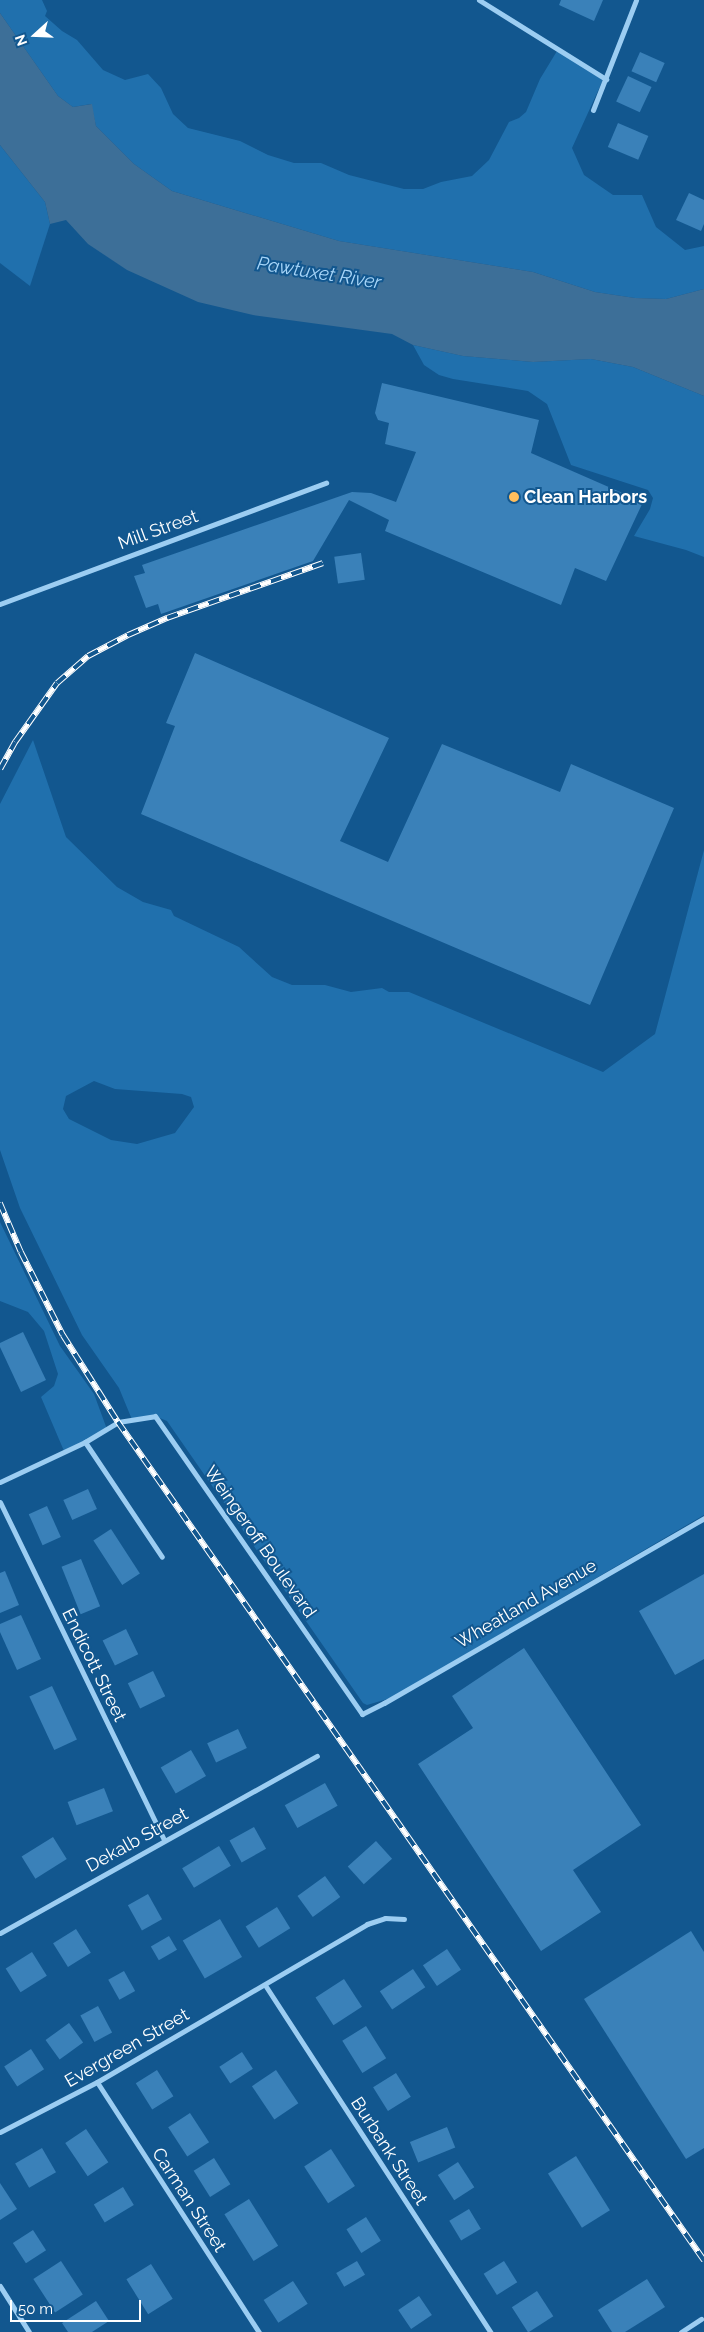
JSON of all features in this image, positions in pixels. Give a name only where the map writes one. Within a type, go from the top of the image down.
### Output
[{"type":"street","points":[[479,0],[606,79]]},
{"type":"street","points":[[592,110],[636,0]]},
{"type":"street","name":"Mill Street","points":[[0,604],[326,483]]},
{"type":"street","name":"Weingeroff Boulevard","points":[[85,1442],[118,1422],[155,1416],[362,1714]]},
{"type":"street","points":[[0,1482],[85,1442],[162,1557]]},
{"type":"street","name":"Endicott Street","points":[[0,1502],[164,1840]]},
{"type":"street","name":"Wheatland Avenue","points":[[362,1714],[704,1518]]},
{"type":"street","name":"Dekalb Street","points":[[0,1934],[164,1840],[318,1756]]},
{"type":"street","name":"Evergreen Street","points":[[0,2132],[97,2082],[367,1924],[385,1918],[404,1919]]},
{"type":"street","name":"Burbank Street","points":[[265,1985],[490,2332]]},
{"type":"street","name":"Carman Street","points":[[97,2082],[258,2332]]},
{"type":"street","points":[[0,2286],[29,2332]]},
{"type":"street","points":[[681,2332],[701,2319]]},
{"type":"shaded area","points":[[0,0],[42,0],[47,11],[45,16],[62,31],[77,40],[103,70],[125,80],[148,74],[161,88],[173,114],[188,128],[240,141],[268,155],[294,163],[321,163],[349,175],[404,189],[423,189],[441,182],[472,176],[489,160],[509,122],[519,118],[526,112],[540,79],[557,51],[602,76],[602,82],[572,148],[584,175],[613,195],[642,195],[656,227],[685,250],[704,246],[704,289],[666,299],[635,298],[595,292],[533,272],[339,241],[172,191],[134,164],[96,126],[91,104],[73,107],[58,96],[0,13]]},
{"type":"shaded area","points":[[0,145],[45,202],[50,224],[30,286],[0,263]]},
{"type":"shaded area","points":[[413,345],[463,356],[533,362],[591,359],[633,367],[704,396],[704,557],[686,550],[634,536],[650,509],[653,498],[648,490],[571,465],[547,404],[528,391],[439,375],[424,365]]},
{"type":"shaded area","points":[[33,740],[66,837],[117,887],[143,902],[171,910],[174,916],[239,947],[272,977],[292,985],[325,985],[351,992],[382,988],[389,992],[409,992],[603,1072],[655,1034],[704,850],[704,1515],[391,1698],[367,1705],[363,1703],[167,1421],[155,1416],[133,1422],[119,1388],[82,1335],[20,1208],[0,1150],[0,804]],"holes":[[[94,1081],[115,1089],[182,1094],[191,1097],[194,1107],[175,1133],[137,1144],[111,1140],[69,1119],[63,1109],[66,1096]]]},
{"type":"shaded area","points":[[0,1222],[60,1346],[94,1394],[108,1432],[64,1451],[41,1397],[54,1386],[58,1374],[44,1331],[28,1312],[0,1301]]},
{"type":"water","name":"Pawtuxet River","points":[[0,13],[58,96],[73,107],[92,104],[96,126],[134,164],[172,191],[339,241],[533,272],[595,292],[635,298],[666,299],[704,289],[704,396],[633,367],[591,359],[533,362],[463,356],[413,345],[392,334],[253,315],[198,302],[127,270],[88,244],[66,220],[50,224],[45,202],[0,145]]},
{"type":"building","points":[[561,0],[603,0],[594,21],[559,5]]},
{"type":"building","points":[[640,52],[665,63],[656,82],[631,71]]},
{"type":"building","points":[[628,76],[652,87],[640,112],[616,101]]},
{"type":"building","points":[[618,123],[648,136],[638,160],[608,147]]},
{"type":"building","points":[[689,193],[704,200],[704,224],[701,231],[676,220]]},
{"type":"building","name":"Clean Harbors","points":[[382,383],[539,420],[531,453],[643,502],[606,581],[575,568],[561,605],[385,531],[389,520],[349,500],[313,561],[161,614],[158,604],[146,608],[134,576],[145,573],[142,565],[352,492],[371,493],[396,502],[416,452],[385,444],[389,423],[378,420],[375,413]]},
{"type":"building","points":[[361,553],[365,580],[338,583],[334,557]]},
{"type":"building","points":[[195,653],[389,738],[340,841],[388,862],[442,744],[560,792],[571,764],[674,808],[590,1005],[141,814],[175,726],[166,723]]},
{"type":"building","points":[[23,1332],[46,1380],[21,1392],[0,1347],[0,1343]]},
{"type":"building","points":[[88,1489],[97,1509],[72,1520],[63,1500]]},
{"type":"building","points":[[47,1506],[61,1537],[43,1545],[29,1514]]},
{"type":"building","points":[[111,1529],[140,1573],[122,1585],[93,1540]]},
{"type":"building","points":[[81,1559],[100,1606],[81,1614],[62,1567]]},
{"type":"building","points":[[5,1571],[19,1605],[0,1613],[0,1573]]},
{"type":"building","points":[[704,1574],[704,1659],[675,1675],[639,1611]]},
{"type":"building","points":[[21,1615],[41,1659],[17,1670],[0,1632],[0,1624]]},
{"type":"building","points":[[126,1629],[138,1654],[115,1666],[103,1640]]},
{"type":"building","points":[[524,1648],[641,1825],[573,1870],[601,1912],[541,1951],[418,1764],[473,1728],[452,1696]]},
{"type":"building","points":[[153,1671],[165,1696],[140,1708],[128,1683]]},
{"type":"building","points":[[52,1686],[77,1739],[54,1750],[29,1697]]},
{"type":"building","points":[[238,1729],[247,1748],[216,1762],[207,1743]]},
{"type":"building","points":[[191,1750],[206,1776],[176,1793],[161,1768]]},
{"type":"building","points":[[325,1783],[338,1806],[297,1828],[285,1805]]},
{"type":"building","points":[[104,1788],[113,1811],[77,1825],[68,1802]]},
{"type":"building","points":[[254,1827],[266,1849],[242,1862],[230,1841]]},
{"type":"building","points":[[53,1837],[67,1859],[35,1879],[22,1857]]},
{"type":"building","points":[[376,1841],[392,1859],[364,1884],[348,1866]]},
{"type":"building","points":[[219,1846],[231,1866],[194,1888],[182,1868]]},
{"type":"building","points":[[325,1876],[340,1897],[313,1917],[297,1896]]},
{"type":"building","points":[[148,1894],[162,1919],[142,1931],[128,1905]]},
{"type":"building","points":[[277,1907],[290,1928],[259,1948],[246,1927]]},
{"type":"building","points":[[220,1919],[242,1957],[205,1979],[183,1940]]},
{"type":"building","points":[[76,1929],[91,1953],[68,1967],[53,1943]]},
{"type":"building","points":[[691,1931],[704,1952],[704,2148],[686,2159],[584,1999]]},
{"type":"building","points":[[169,1936],[177,1950],[159,1960],[151,1946]]},
{"type":"building","points":[[447,1949],[461,1970],[437,1986],[423,1965]]},
{"type":"building","points":[[32,1952],[47,1976],[21,1992],[6,1968]]},
{"type":"building","points":[[413,1969],[425,1987],[392,2010],[380,1991]]},
{"type":"building","points":[[124,1971],[135,1991],[119,2000],[108,1980]]},
{"type":"building","points":[[344,1979],[362,2007],[333,2025],[315,1998]]},
{"type":"building","points":[[98,2006],[112,2032],[94,2042],[80,2015]]},
{"type":"building","points":[[69,2023],[83,2042],[60,2059],[46,2040]]},
{"type":"building","points":[[366,2026],[386,2058],[362,2073],[342,2041]]},
{"type":"building","points":[[31,2049],[44,2069],[17,2087],[4,2066]]},
{"type":"building","points":[[242,2052],[253,2069],[230,2083],[219,2067]]},
{"type":"building","points":[[157,2070],[173,2096],[152,2110],[136,2083]]},
{"type":"building","points":[[276,2070],[298,2103],[274,2119],[252,2086]]},
{"type":"building","points":[[396,2073],[411,2097],[388,2111],[373,2087]]},
{"type":"building","points":[[190,2113],[209,2142],[187,2157],[168,2127]]},
{"type":"building","points":[[447,2127],[455,2147],[418,2162],[410,2142]]},
{"type":"building","points":[[86,2129],[108,2162],[88,2176],[65,2143]]},
{"type":"building","points":[[42,2148],[56,2172],[29,2188],[15,2164]]},
{"type":"building","points":[[331,2149],[355,2186],[328,2203],[304,2166]]},
{"type":"building","points":[[576,2156],[610,2210],[582,2228],[548,2173]]},
{"type":"building","points":[[214,2158],[230,2184],[210,2197],[194,2171]]},
{"type":"building","points":[[458,2162],[474,2187],[454,2200],[438,2175]]},
{"type":"building","points":[[0,2183],[17,2209],[0,2220]]},
{"type":"building","points":[[123,2187],[134,2205],[105,2223],[94,2205]]},
{"type":"building","points":[[249,2199],[278,2246],[254,2261],[224,2214]]},
{"type":"building","points":[[469,2209],[481,2229],[461,2241],[449,2221]]},
{"type":"building","points":[[366,2217],[381,2241],[361,2253],[346,2229]]},
{"type":"building","points":[[33,2230],[46,2250],[26,2263],[13,2243]]},
{"type":"building","points":[[61,2261],[83,2295],[55,2313],[33,2279]]},
{"type":"building","points":[[357,2261],[365,2275],[344,2287],[336,2273]]},
{"type":"building","points":[[504,2261],[517,2282],[497,2295],[484,2274]]},
{"type":"building","points":[[151,2264],[173,2299],[148,2314],[126,2279]]},
{"type":"building","points":[[647,2279],[665,2307],[625,2332],[612,2332],[598,2310]]},
{"type":"building","points":[[293,2281],[308,2304],[278,2323],[264,2300]]},
{"type":"building","points":[[537,2291],[553,2316],[528,2332],[512,2307]]},
{"type":"building","points":[[419,2296],[432,2315],[411,2329],[398,2310]]},
{"type":"building","points":[[96,2301],[109,2321],[92,2332],[68,2332],[62,2323]]},
{"type":"railway","points":[[0,769],[15,742],[57,683],[88,656],[128,635],[167,618],[323,563]]},
{"type":"railway","points":[[0,1203],[21,1252],[63,1335],[118,1422],[704,2260]]},
{"type":"place","name":"Clean Harbors","points":[[514,497]]}]
